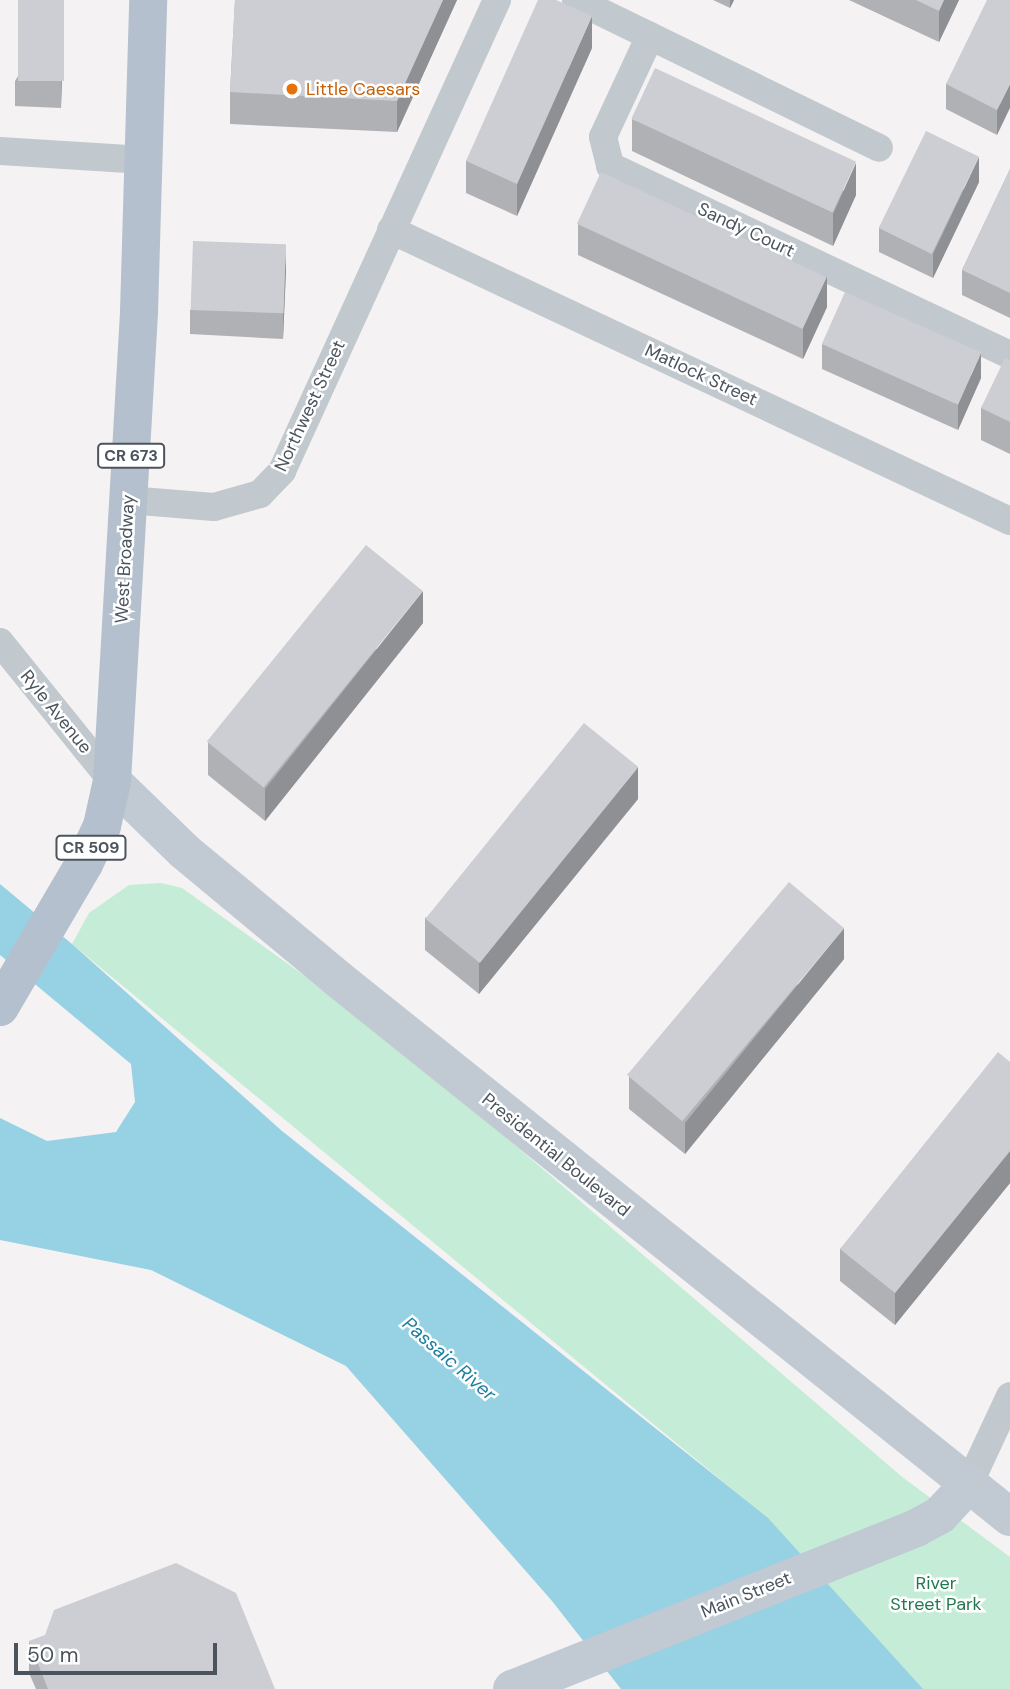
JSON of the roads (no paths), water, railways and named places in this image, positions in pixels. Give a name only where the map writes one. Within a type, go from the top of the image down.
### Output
[{"type":"main road","name":"West Broadway","points":[[0,1007],[84,864],[102,826],[111,782],[128,500],[144,160],[148,0]]},
{"type":"street","name":"Northwest Street","points":[[128,500],[214,507],[246,500],[271,485],[282,471],[497,0]]},
{"type":"street","points":[[576,0],[880,148]]},
{"type":"street","name":"Sandy Court","points":[[650,36],[603,137],[610,166],[1010,355]]},
{"type":"street","points":[[0,152],[144,160]]},
{"type":"street","name":"Matlock Street","points":[[391,230],[1010,521]]},
{"type":"street","name":"Ryle Avenue","points":[[0,642],[111,782]]},
{"type":"street","name":"Presidential Boulevard","points":[[111,782],[184,851],[348,988],[1010,1517]]},
{"type":"street","points":[[969,1484],[1010,1396]]},
{"type":"street","name":"Main Street","points":[[512,1689],[940,1515],[969,1484]]},
{"type":"water","name":"Passaic River","points":[[0,884],[72,944],[282,1131],[768,1518],[923,1689],[621,1689],[552,1601],[346,1366],[151,1270],[0,1240],[0,1118],[47,1141],[116,1132],[135,1102],[131,1064],[0,955]]},
{"type":"place","name":"Little Caesars","points":[[292,89]]},
{"type":"park label","name":"River Street Park","points":[[936,1594]]}]
